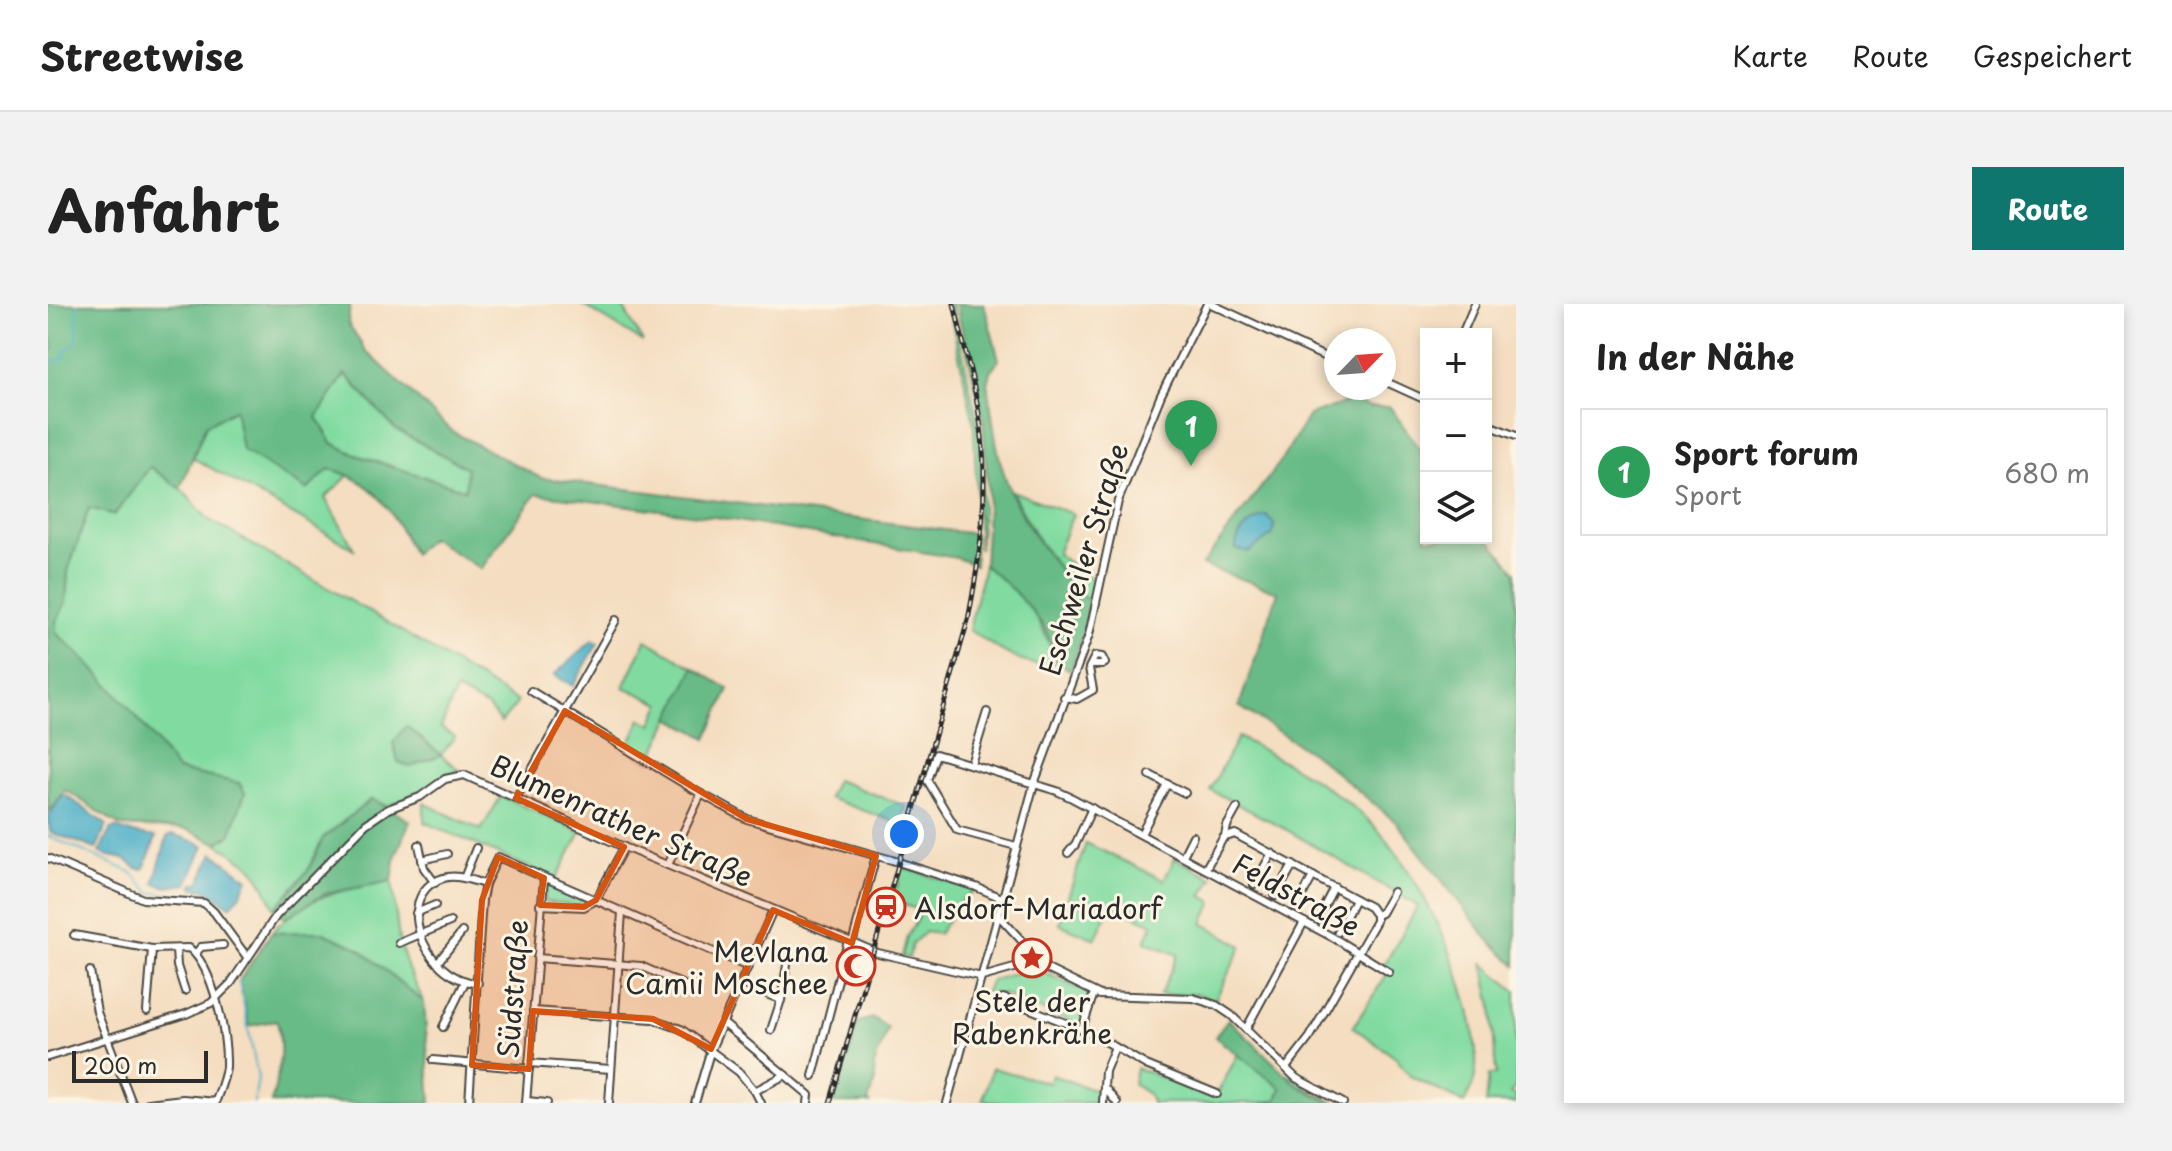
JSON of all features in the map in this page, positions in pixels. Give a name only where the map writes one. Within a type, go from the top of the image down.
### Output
[{"type":"street","points":[[1209,304],[1324,357]]},
{"type":"street","name":"Eschweiler Straße","points":[[947,1103],[1034,784],[1089,635],[1110,530],[1126,478],[1161,395],[1209,304]]},
{"type":"street","points":[[1465,328],[1475,304]]},
{"type":"street","points":[[1396,386],[1420,397]]},
{"type":"street","points":[[1492,426],[1516,436]]},
{"type":"street","points":[[516,798],[616,620]]},
{"type":"street","name":"Eschweiler Straße","points":[[1064,697],[1077,699],[1093,690],[1091,665]]},
{"type":"street","points":[[531,691],[747,819],[976,887],[1004,899]]},
{"type":"street","points":[[971,764],[987,712]]},
{"type":"street","name":"Feldstraße","points":[[1016,846],[957,830],[927,780],[936,754],[1057,791],[1206,868],[1389,972]]},
{"type":"street","name":"Blumenrather Straße","points":[[48,1057],[186,1014],[216,999],[231,983],[276,916],[379,814],[411,801],[456,775],[474,778],[624,847],[850,942],[907,961],[982,977]]},
{"type":"street","points":[[1150,775],[1185,793]]},
{"type":"street","points":[[1141,834],[1167,784]]},
{"type":"street","points":[[668,865],[701,794]]},
{"type":"street","points":[[1068,853],[1075,845],[1092,808]]},
{"type":"street","points":[[1206,868],[1237,808]]},
{"type":"street","points":[[1225,836],[1235,834],[1272,853],[1370,907],[1376,915],[1376,921],[1310,1037],[1286,1068]]},
{"type":"street","points":[[1183,856],[1193,836]]},
{"type":"street","points":[[419,845],[424,868],[435,883]]},
{"type":"street","points":[[540,905],[584,907],[596,900],[624,847]]},
{"type":"street","points":[[464,878],[476,848]]},
{"type":"street","points":[[1254,885],[1272,853]]},
{"type":"street","points":[[422,860],[447,854]]},
{"type":"street","points":[[813,1076],[876,856]]},
{"type":"street","points":[[469,1103],[485,884],[498,857],[748,967]]},
{"type":"street","points":[[48,858],[143,899],[204,903],[247,957]]},
{"type":"street","points":[[1275,896],[1293,865]]},
{"type":"street","points":[[444,867],[446,878]]},
{"type":"street","points":[[1296,908],[1313,876]]},
{"type":"street","points":[[478,983],[451,976],[437,963],[421,934],[416,913],[419,901],[435,883],[446,878],[464,878],[485,884]]},
{"type":"street","name":"Südstraße","points":[[526,1102],[544,878]]},
{"type":"street","points":[[1317,920],[1334,887]]},
{"type":"street","points":[[1376,915],[1381,913],[1393,892]]},
{"type":"street","points":[[1338,932],[1355,899]]},
{"type":"street","points":[[416,913],[435,905]]},
{"type":"street","points":[[695,1103],[711,1049],[773,910]]},
{"type":"street","points":[[609,1103],[622,912]]},
{"type":"street","points":[[999,916],[1046,968]]},
{"type":"street","points":[[399,943],[450,922]]},
{"type":"street","points":[[1246,1029],[1304,922]]},
{"type":"street","points":[[437,963],[462,932]]},
{"type":"street","points":[[74,935],[152,949],[189,948],[202,962],[216,999],[226,1069],[215,1102],[183,1099],[148,1103]]},
{"type":"street","points":[[196,953],[201,947],[223,945]]},
{"type":"street","points":[[147,1011],[152,949]]},
{"type":"street","points":[[176,949],[177,966],[185,991]]},
{"type":"street","points":[[537,958],[644,967],[697,991]]},
{"type":"street","points":[[771,1030],[781,1000],[787,965]]},
{"type":"street","points":[[982,977],[1025,965],[1046,968],[1094,993],[1115,997],[1193,998],[1216,1005],[1286,1068],[1311,1087],[1343,1103]]},
{"type":"street","points":[[90,971],[93,996],[132,1103]]},
{"type":"street","points":[[443,1027],[465,982]]},
{"type":"street","points":[[740,983],[781,1000]]},
{"type":"street","points":[[1082,1029],[1094,993]]},
{"type":"street","points":[[1003,998],[1082,1029],[1146,1065],[1217,1094]]},
{"type":"street","points":[[533,1011],[615,1016],[666,1023],[681,1029],[739,1072],[761,1103]]},
{"type":"street","points":[[723,1023],[809,1099]]},
{"type":"street","points":[[1103,1103],[1105,1071],[1115,1047]]},
{"type":"street","points":[[433,1060],[467,1061],[472,1065],[611,1069]]},
{"type":"street","points":[[755,1091],[785,1075]]},
{"type":"street","points":[[1104,1087],[1117,1103]]},
{"type":"street","points":[[526,1102],[547,1103]]},
{"type":"highlighted area","points":[[565,711],[747,819],[876,856],[852,943],[773,910],[711,1049],[653,1019],[533,1011],[529,1069],[472,1065],[482,900],[498,857],[544,878],[540,905],[584,907],[596,900],[624,847],[516,798]]},
{"type":"green space","points":[[48,304],[350,304],[348,323],[365,350],[453,432],[541,478],[975,534],[975,565],[957,558],[721,518],[536,494],[481,569],[431,538],[413,554],[382,500],[360,481],[346,474],[329,469],[307,490],[242,450],[235,409],[206,425],[180,488],[150,467],[114,515],[89,508],[68,571],[66,602],[56,622],[56,633],[120,698],[177,770],[239,783],[245,793],[230,835],[217,843],[186,829],[120,826],[66,790],[48,812],[48,354],[54,348],[48,330]],"holes":[[[345,374],[395,429],[467,468],[465,490],[356,455],[332,443],[317,417]]]},
{"type":"green space","points":[[581,304],[621,304],[643,342]]},
{"type":"green space","points":[[948,304],[952,304],[980,434],[982,514],[979,550],[974,424]]},
{"type":"green space","points":[[956,304],[984,304],[999,360],[990,371],[987,384],[995,434],[1001,464],[1016,503],[1050,557],[1092,605],[1071,671],[1058,660],[1036,616],[984,565],[988,493],[983,418]]},
{"type":"green space","points":[[345,374],[395,429],[468,468],[465,490],[356,455],[332,443],[317,417]]},
{"type":"green space","points":[[1353,400],[1370,407],[1390,407],[1420,450],[1420,544],[1492,542],[1516,572],[1516,966],[1488,939],[1397,823],[1319,758],[1239,706],[1278,592],[1202,565],[1281,461],[1309,415]]},
{"type":"green space","points":[[236,409],[307,490],[329,469],[350,474],[325,498],[354,549],[193,458],[206,424]]},
{"type":"green space","points":[[150,467],[180,488],[208,519],[518,702],[501,723],[488,707],[456,690],[441,728],[455,737],[441,755],[459,770],[418,794],[386,806],[372,799],[323,838],[309,869],[275,909],[260,878],[248,864],[217,843],[230,835],[239,783],[177,770],[120,698],[56,633],[56,622],[66,602],[68,571],[89,508],[115,514]]},
{"type":"green space","points":[[1012,491],[1073,514],[1057,554],[1096,582],[1092,605],[1046,552]]},
{"type":"green space","points":[[984,565],[1029,607],[1044,631],[1056,662],[1046,665],[1023,661],[969,630]]},
{"type":"green space","points":[[646,640],[694,668],[650,761],[627,748],[641,719],[652,724],[661,704],[624,687]]},
{"type":"green space","points":[[694,668],[729,689],[707,738],[670,718]]},
{"type":"green space","points":[[406,726],[441,755],[410,767],[398,762],[393,743]]},
{"type":"green space","points":[[1238,737],[1340,797],[1370,822],[1409,871],[1444,937],[1468,1007],[1475,1040],[1476,1069],[1464,1103],[1410,1076],[1396,1058],[1353,1027],[1389,971],[1383,967],[1418,906],[1285,829],[1210,790]]},
{"type":"green space","points":[[836,780],[906,806],[901,824],[828,798]]},
{"type":"green space","points":[[501,796],[581,832],[556,879],[424,822],[424,803],[481,830]]},
{"type":"green space","points":[[372,799],[410,821],[396,855],[392,881],[325,894],[285,918],[275,909],[309,869],[323,838]]},
{"type":"green space","points":[[1086,843],[1164,880],[1175,858],[1213,878],[1202,896],[1213,902],[1203,923],[1242,946],[1215,1000],[1197,994],[1160,995],[1178,955],[1145,941],[1153,924],[1112,905],[1095,939],[1059,924]]},
{"type":"green space","points":[[902,867],[975,890],[963,899],[938,934],[925,932],[912,944],[909,958],[902,956],[907,937],[920,914],[919,910],[894,901]]},
{"type":"green space","points":[[392,881],[399,940],[408,969],[424,1002],[356,947],[321,932],[271,933],[298,909],[312,902],[341,891]]},
{"type":"green space","points":[[549,883],[586,899],[587,903],[584,906],[545,902],[545,886]]},
{"type":"green space","points":[[321,932],[357,947],[424,1002],[431,1103],[271,1103],[280,1062],[277,1020],[249,1026],[239,981],[271,933]]},
{"type":"green space","points":[[1483,963],[1516,991],[1516,1086],[1511,1093],[1516,1096],[1516,1103],[1486,1103],[1489,1075],[1496,1075],[1492,1006]]},
{"type":"green space","points":[[1036,969],[1092,994],[1082,1026],[1002,994],[995,996],[985,993],[991,981]]},
{"type":"green space","points":[[873,1018],[888,1028],[874,1065],[875,1083],[868,1101],[870,1103],[834,1103],[858,1022]]},
{"type":"green space","points":[[1228,1019],[1297,1085],[1331,1103],[1260,1103],[1277,1100],[1281,1088],[1215,1037]]},
{"type":"green space","points":[[1238,1054],[1275,1083],[1287,1073],[1310,1090],[1336,1103],[1152,1103],[1148,1094],[1133,1084],[1136,1068],[1216,1096]]},
{"type":"green space","points":[[992,1068],[1049,1083],[1052,1075],[1099,1092],[1100,1103],[1004,1103],[983,1100]]},
{"type":"water","points":[[1267,516],[1274,524],[1273,534],[1249,552],[1236,549],[1238,538],[1246,528]]},
{"type":"water","points":[[593,640],[598,643],[573,686],[554,675]]},
{"type":"water","points":[[62,796],[67,796],[107,825],[96,849],[50,832],[48,817]]},
{"type":"water","points":[[111,829],[156,837],[144,869],[99,852]]},
{"type":"water","points":[[173,834],[204,846],[187,884],[167,887],[154,883],[167,837]]},
{"type":"water","points":[[213,853],[248,879],[240,896],[230,906],[205,889],[193,888],[193,884],[199,883]]},
{"type":"waterway","points":[[48,364],[66,357],[64,352],[77,342],[77,304]]},
{"type":"waterway","points":[[48,836],[131,872],[150,892],[204,896],[222,911],[226,924]]},
{"type":"waterway","points":[[239,980],[258,1078],[254,1103]]},
{"type":"railway","points":[[830,1103],[968,620],[976,578],[983,514],[983,449],[975,394],[954,304]]},
{"type":"place","name":"Sport forum","points":[[1191,466]]},
{"type":"place","name":"Alsdorf-Mariadorf","points":[[886,907]]},
{"type":"place","name":"Stele der Rabenkrähe","points":[[1032,958]]},
{"type":"place","name":"Mevlana Camii Moschee","points":[[856,966]]}]
